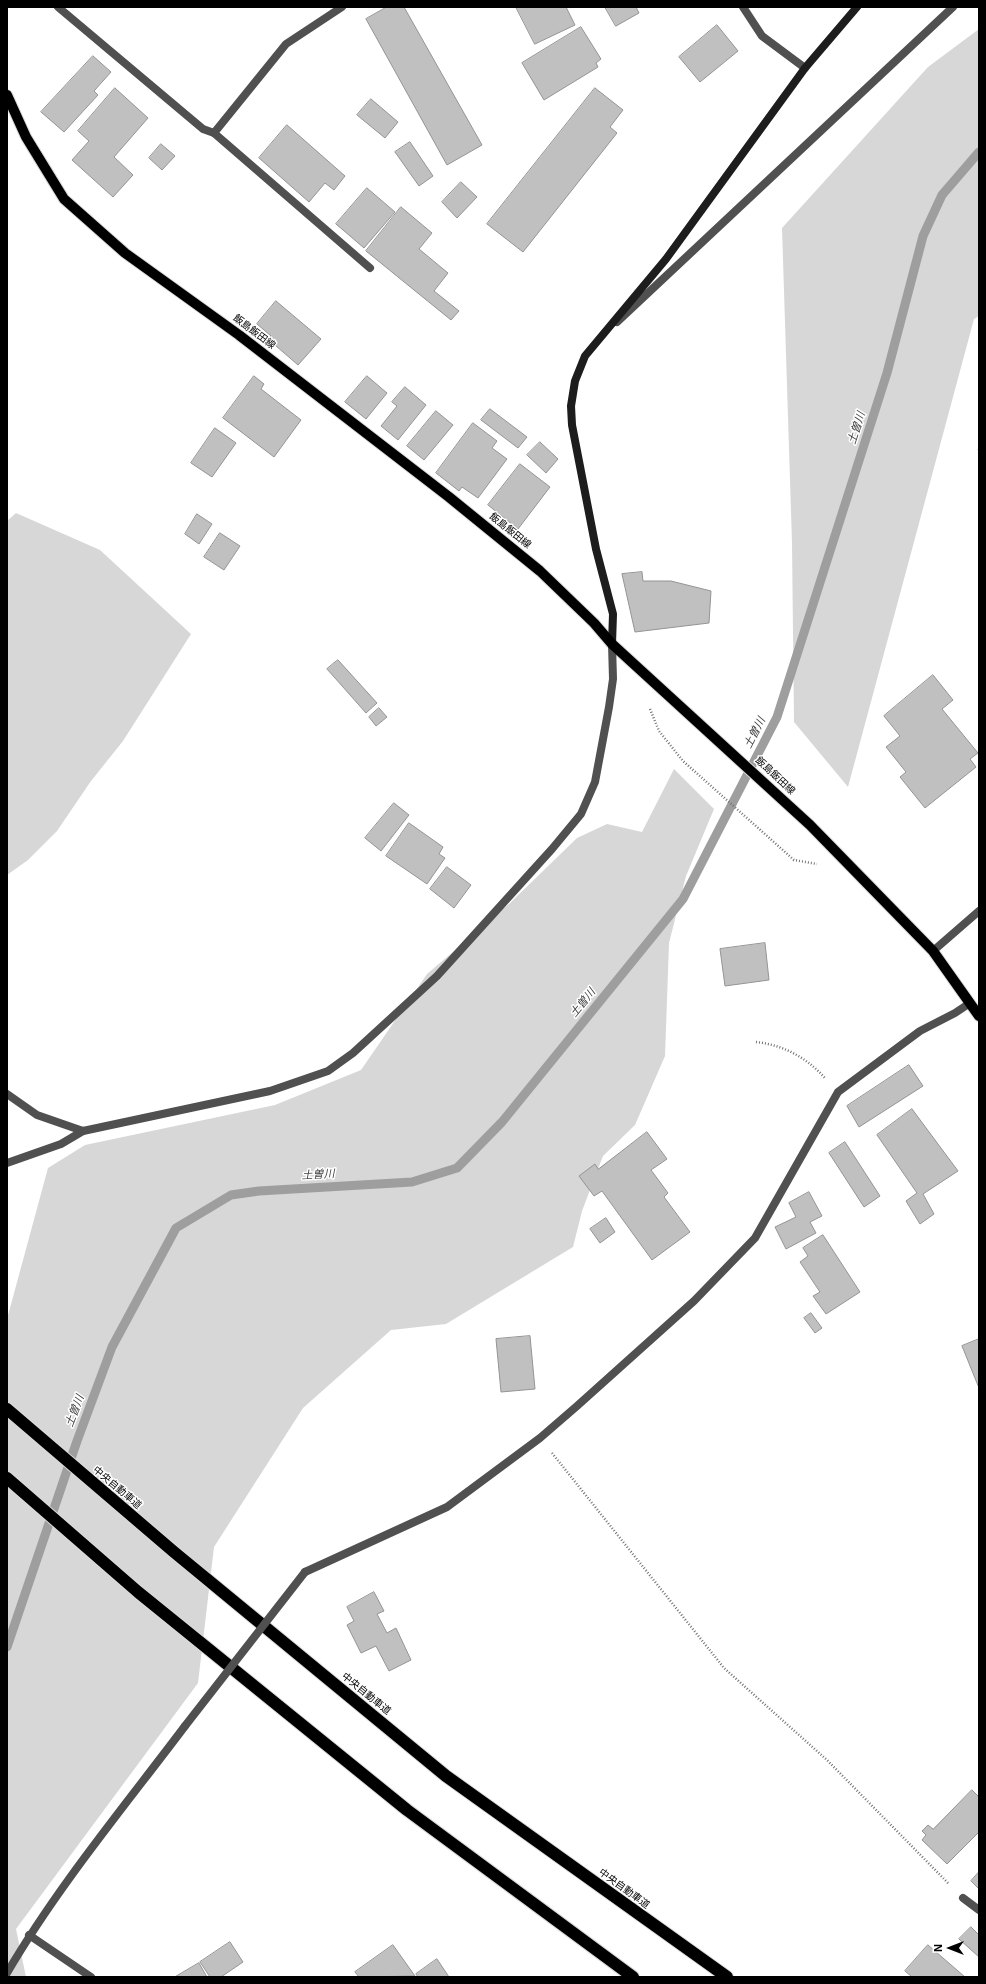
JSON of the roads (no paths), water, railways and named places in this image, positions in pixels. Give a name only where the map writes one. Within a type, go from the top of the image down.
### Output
[{"type":"highway","name":"中央自動車道","points":[[7,1409],[174,1552],[446,1776],[727,1977]]},
{"type":"highway","points":[[7,1478],[138,1592],[407,1810],[633,1977]]},
{"type":"main road","name":"飯島飯田線","points":[[7,95],[26,137],[64,199],[125,253],[243,338],[461,507],[540,571],[594,624],[612,644],[693,716],[810,825],[933,951],[979,1016]]},
{"type":"street","points":[[58,7],[204,128],[214,134],[370,268]]},
{"type":"street","points":[[214,134],[286,44],[342,7]]},
{"type":"street","points":[[743,7],[762,36],[805,68]]},
{"type":"street","points":[[7,1163],[61,1144],[83,1131],[270,1091],[328,1071],[354,1053],[437,976],[552,849],[581,814],[595,782],[609,707],[613,679],[613,614],[596,549],[575,446],[571,406],[575,381],[585,356],[666,259],[805,68],[857,7]]},
{"type":"street","points":[[598,340],[953,7]]},
{"type":"street","points":[[933,951],[979,911]]},
{"type":"street","points":[[7,1973],[29,1935],[185,1726],[305,1572],[447,1507],[540,1438],[694,1301],[755,1238],[838,1092],[920,1031],[955,1013],[970,1003]]},
{"type":"street","points":[[7,1094],[37,1115],[83,1131]]},
{"type":"street","points":[[964,1898],[979,1910]]},
{"type":"street","points":[[29,1935],[91,1977]]},
{"type":"waterway","name":"土曽川","points":[[7,1647],[77,1441],[112,1347],[176,1228],[231,1195],[259,1191],[412,1182],[457,1168],[502,1122],[683,899],[777,717],[887,373],[923,236],[942,195],[979,152]]}]
